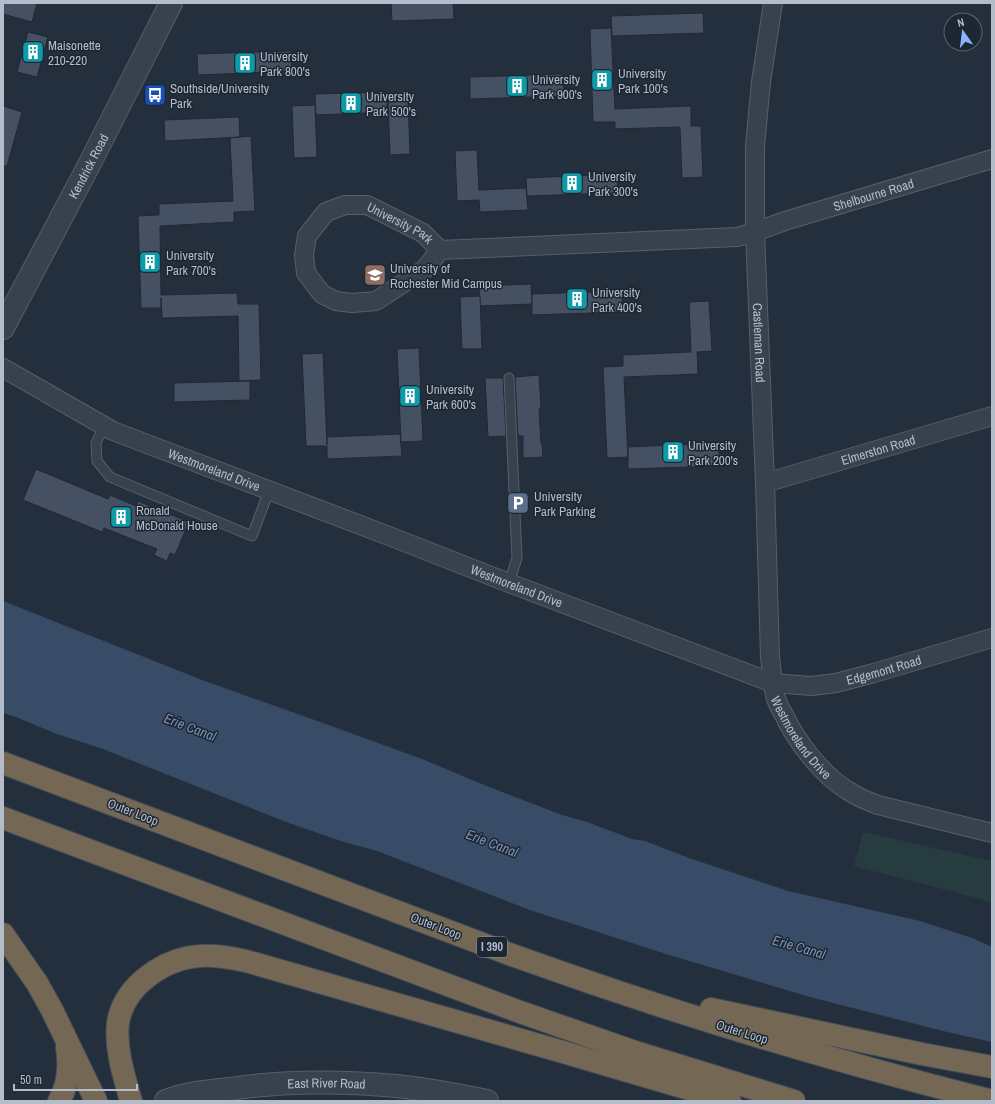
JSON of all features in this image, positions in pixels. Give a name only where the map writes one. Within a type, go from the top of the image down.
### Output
[{"type":"highway","name":"Outer Loop","points":[[3,763],[497,949],[597,985],[799,1050],[992,1101]]},
{"type":"highway","points":[[3,818],[520,1012],[656,1059],[794,1101]]},
{"type":"highway","points":[[3,934],[37,983],[52,1010],[96,1101]]},
{"type":"highway","points":[[131,1101],[122,1069],[118,1040],[118,1024],[123,1007],[132,992],[154,972],[181,959],[200,956],[232,958],[254,963],[730,1101]]},
{"type":"highway","points":[[597,985],[879,1045],[992,1067]]},
{"type":"highway","points":[[59,1101],[66,1088],[68,1076],[68,1056],[64,1035]]},
{"type":"street","name":"Kendrick Road","points":[[3,328],[90,163],[171,3]]},
{"type":"street","name":"Castleman Road","points":[[773,3],[761,82],[755,146],[755,232],[770,657],[773,683]]},
{"type":"street","name":"Shelbourne Road","points":[[755,232],[785,221],[992,159]]},
{"type":"street","name":"University Park","points":[[440,250],[425,270],[376,301],[352,303],[336,300],[322,294],[306,273],[304,255],[307,236],[326,212],[345,205],[368,205],[423,233],[440,250],[737,237],[755,232]]},
{"type":"street","name":"Westmoreland Drive","points":[[3,368],[113,431],[773,683],[776,700],[785,718],[806,751],[836,782],[847,790],[864,800],[878,805],[992,832]]},
{"type":"street","name":"Elmerston Road","points":[[765,483],[992,416]]},
{"type":"street","name":"Edgemont Road","points":[[773,683],[811,686],[836,683],[992,638]]},
{"type":"street","name":"East River Road","points":[[166,1101],[184,1095],[246,1086],[336,1083],[396,1086],[434,1091],[487,1101]]},
{"type":"lane","points":[[509,378],[517,558],[509,583]]},
{"type":"lane","points":[[104,426],[96,443],[97,461],[110,477],[252,536],[269,491]]},
{"type":"green space","points":[[863,832],[992,861],[992,902],[854,866]]},
{"type":"water","name":"Erie Canal","points":[[3,601],[202,680],[422,759],[562,815],[587,822],[632,839],[645,841],[689,858],[788,891],[920,921],[972,938],[992,947],[992,1042],[810,997],[666,954],[530,910],[377,851],[344,842],[286,822],[103,749],[57,734],[3,713]]},
{"type":"building","points":[[3,3],[37,3],[32,22],[3,14]]},
{"type":"building","points":[[391,3],[453,3],[454,19],[392,21]]},
{"type":"building","name":"University Park 100's","points":[[703,13],[704,33],[612,36],[611,16]]},
{"type":"building","points":[[611,28],[615,109],[691,106],[691,126],[701,126],[703,177],[682,178],[680,127],[615,129],[615,122],[593,122],[590,29]]},
{"type":"building","name":"Maisonette 210-220","points":[[28,32],[48,37],[37,77],[17,72]]},
{"type":"building","name":"University Park 800's","points":[[291,51],[292,71],[198,75],[197,54]]},
{"type":"building","name":"University Park 900's","points":[[563,74],[564,96],[470,99],[470,77]]},
{"type":"building","name":"University Park 500's","points":[[387,92],[387,112],[316,115],[315,94]]},
{"type":"building","name":"University Park 500's","points":[[408,101],[410,154],[390,155],[388,102]]},
{"type":"building","points":[[315,105],[317,157],[294,158],[292,106]]},
{"type":"building","points":[[3,106],[22,112],[7,166],[3,166]]},
{"type":"building","points":[[239,117],[240,137],[165,141],[164,120]]},
{"type":"building","points":[[251,136],[255,211],[234,212],[234,222],[160,226],[161,295],[237,293],[238,304],[259,304],[261,380],[239,381],[238,316],[162,318],[161,298],[161,308],[141,308],[138,216],[159,215],[159,204],[233,201],[230,138]]},
{"type":"building","points":[[477,150],[479,190],[526,188],[528,210],[480,212],[479,200],[457,201],[455,151]]},
{"type":"building","name":"University Park 300's","points":[[617,174],[618,193],[527,196],[526,178]]},
{"type":"building","points":[[531,284],[532,304],[480,306],[479,286]]},
{"type":"building","name":"University Park 400's","points":[[622,291],[623,312],[532,315],[532,294]]},
{"type":"building","points":[[480,296],[482,349],[462,349],[460,297]]},
{"type":"building","points":[[709,301],[712,351],[697,352],[698,374],[624,377],[628,457],[607,458],[603,367],[623,366],[623,355],[691,352],[689,302]]},
{"type":"building","name":"University Park 600's","points":[[419,348],[423,441],[401,442],[397,349]]},
{"type":"building","points":[[323,353],[327,445],[327,437],[400,434],[402,456],[327,459],[327,446],[306,446],[302,354]]},
{"type":"building","points":[[539,375],[541,409],[539,409],[543,457],[523,458],[523,436],[518,436],[515,377]]},
{"type":"building","points":[[485,378],[503,378],[506,436],[488,437]]},
{"type":"building","points":[[250,381],[250,400],[174,402],[174,383]]},
{"type":"building","name":"University Park 200's","points":[[719,443],[719,466],[628,469],[628,447]]},
{"type":"building","name":"Ronald McDonald House","points":[[36,469],[108,499],[110,495],[136,506],[138,501],[189,522],[175,555],[170,553],[167,561],[154,555],[157,549],[104,528],[102,532],[23,500]]},
{"type":"place","name":"Maisonette 210-220","points":[[33,52]]},
{"type":"place","name":"University Park 800's","points":[[245,63]]},
{"type":"place","name":"University Park 100's","points":[[602,80]]},
{"type":"place","name":"University Park 900's","points":[[517,86]]},
{"type":"place","name":"Southside/University Park","points":[[155,95]]},
{"type":"place","name":"University Park 500's","points":[[351,103]]},
{"type":"place","name":"University Park 300's","points":[[572,183]]},
{"type":"place","name":"University Park 700's","points":[[150,262]]},
{"type":"place","name":"University of Rochester Mid Campus","points":[[375,275]]},
{"type":"place","name":"University Park 400's","points":[[577,299]]},
{"type":"place","name":"University Park 600's","points":[[410,396]]},
{"type":"place","name":"University Park 200's","points":[[673,452]]},
{"type":"place","name":"University Park Parking","points":[[518,503]]},
{"type":"place","name":"Ronald McDonald House","points":[[121,517]]}]
